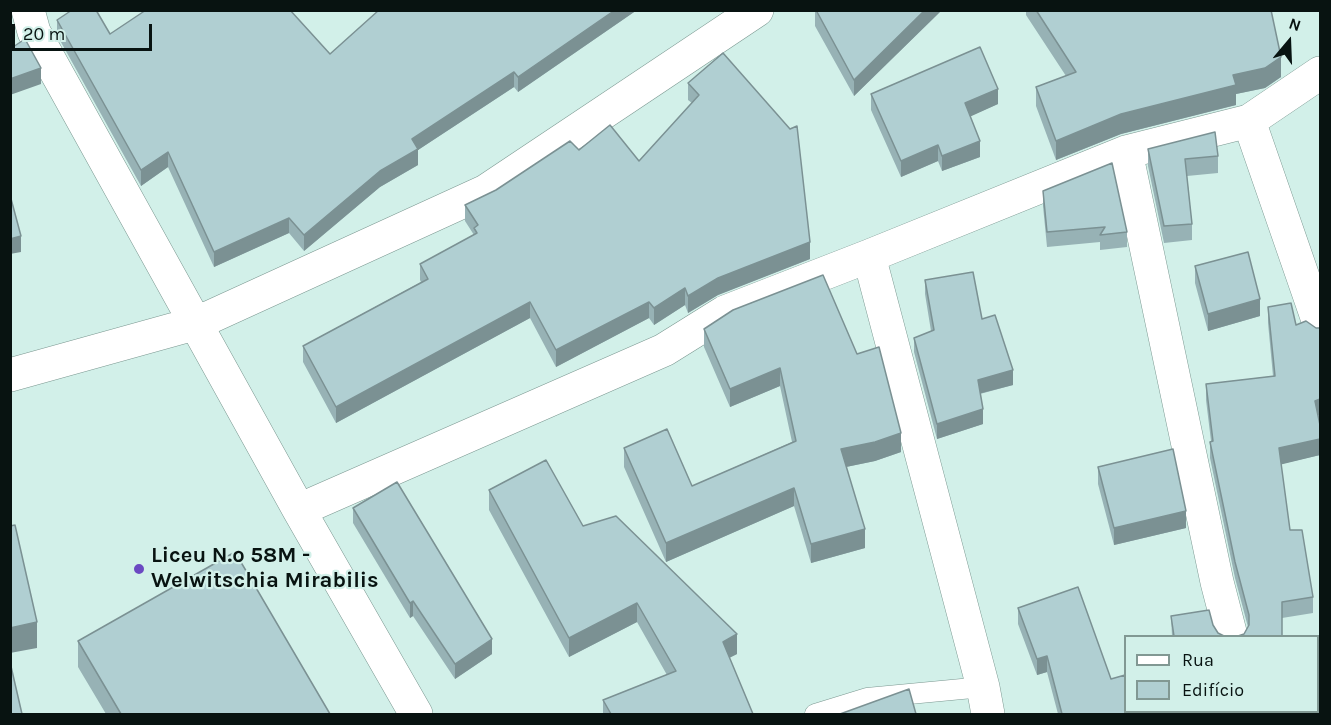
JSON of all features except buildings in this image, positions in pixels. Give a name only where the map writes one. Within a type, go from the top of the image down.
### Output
[{"type":"street","points":[[28,10],[34,32],[299,510],[416,714]]},
{"type":"street","points":[[10,375],[197,323],[486,191],[757,10]]},
{"type":"street","points":[[299,510],[664,350],[724,312],[1126,153],[1249,121],[1320,74]]},
{"type":"street","points":[[1249,121],[1320,326]]},
{"type":"street","points":[[1126,153],[1230,635]]},
{"type":"street","points":[[869,256],[985,700]]},
{"type":"lane","points":[[815,714],[867,698],[985,700]]},
{"type":"place","name":"Liceu N.º 58M - Welwitschia Mirabilis","points":[[139,569]]}]
